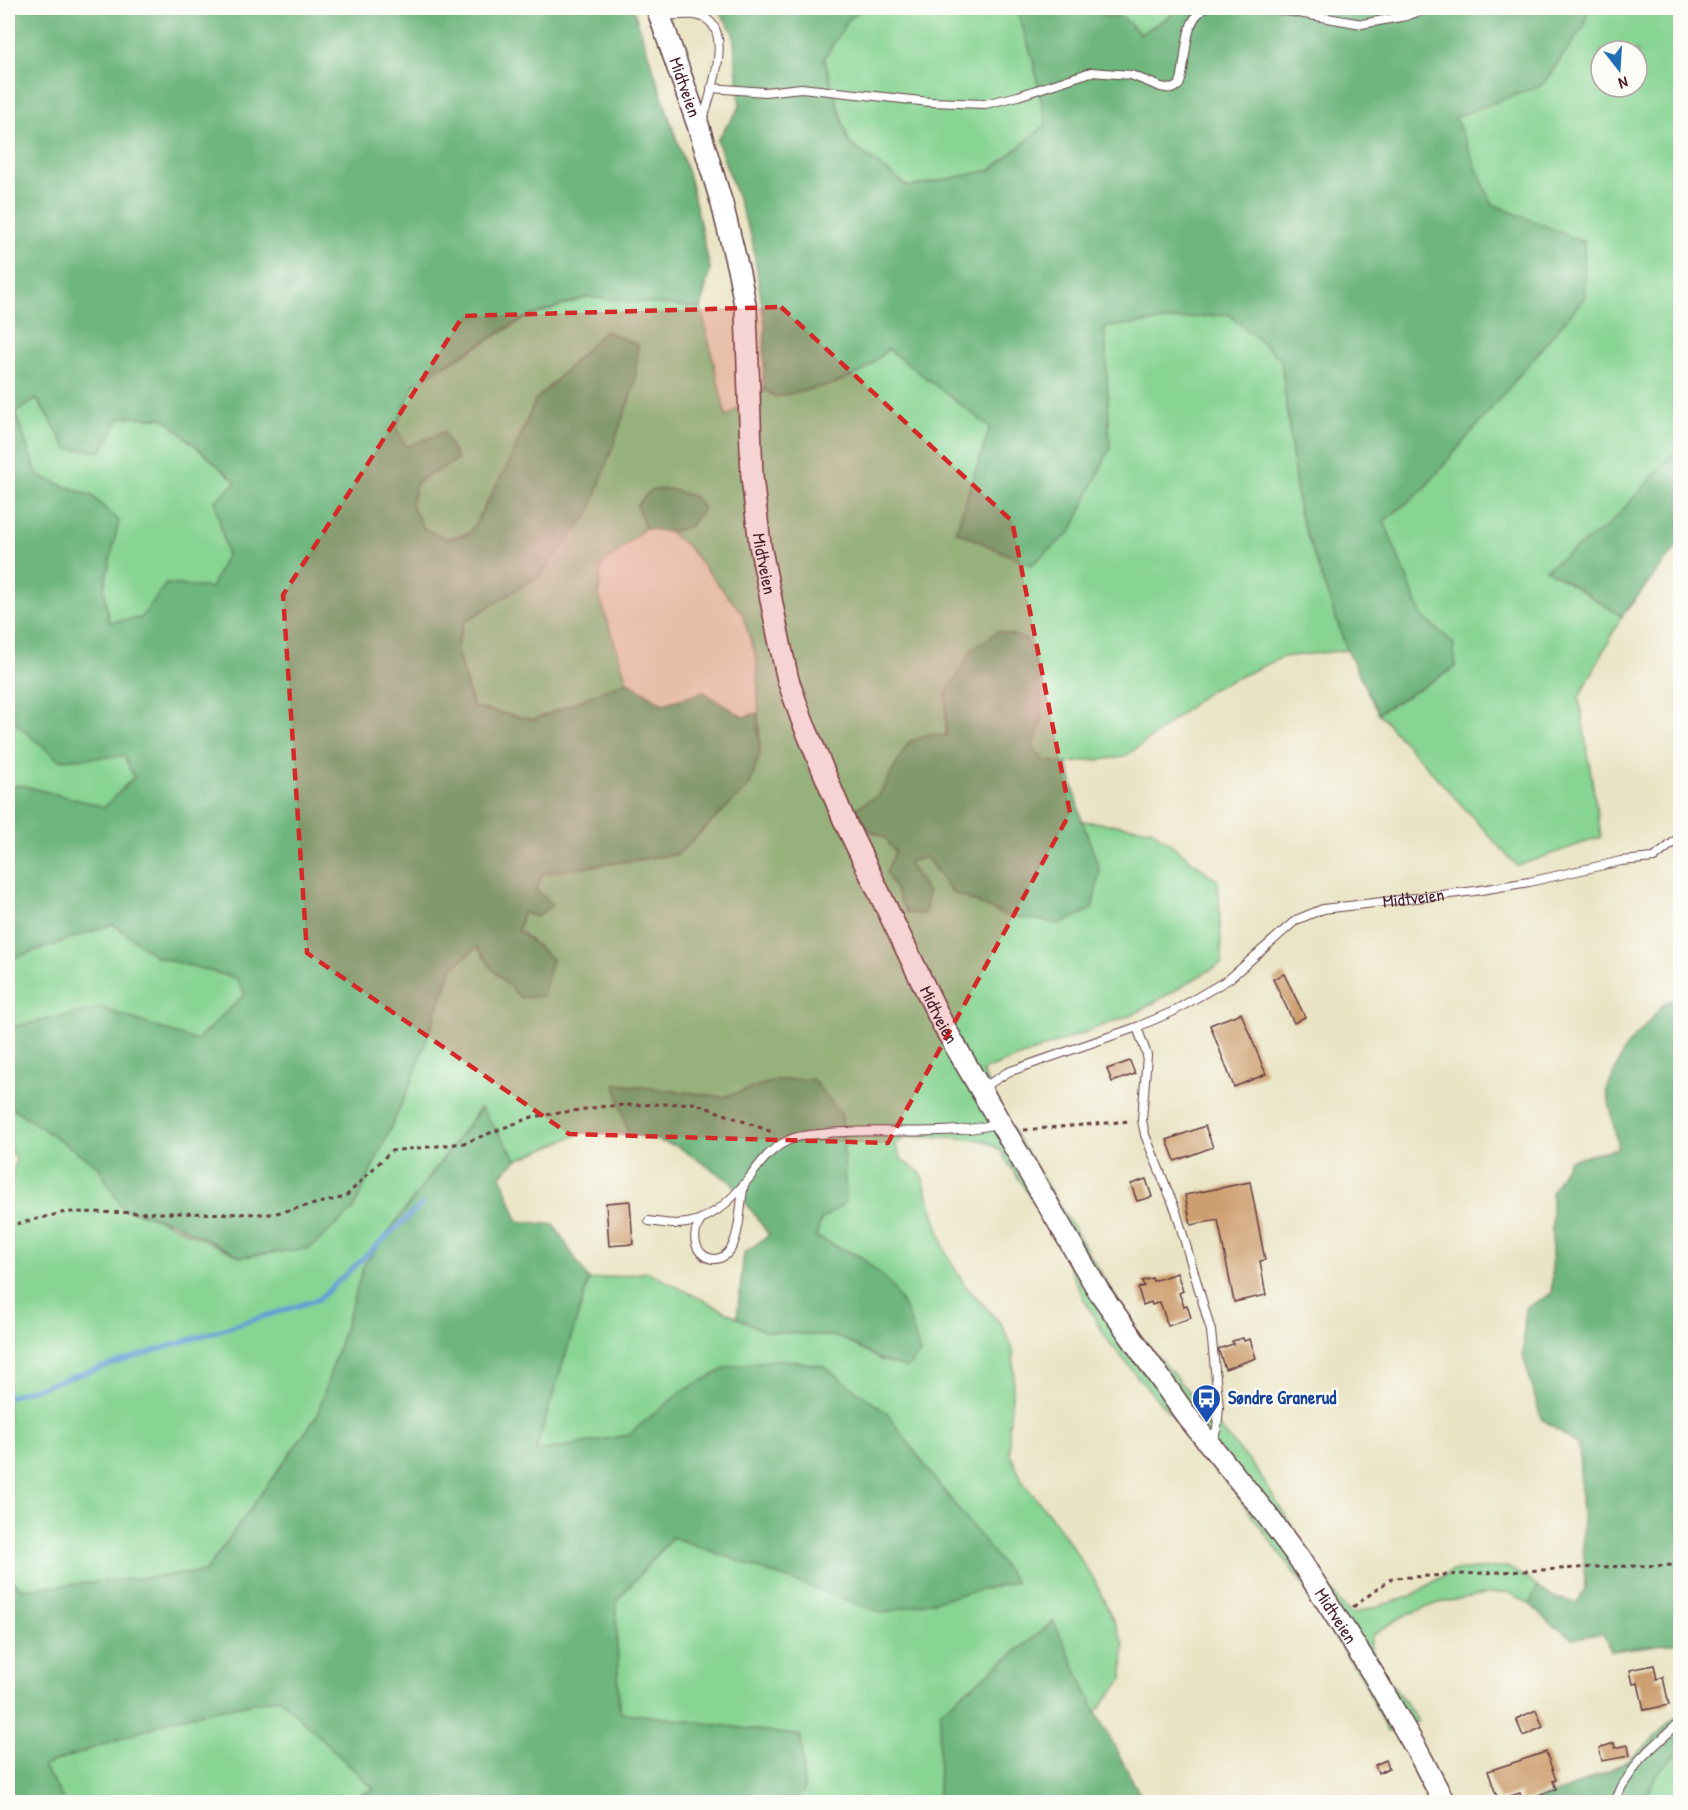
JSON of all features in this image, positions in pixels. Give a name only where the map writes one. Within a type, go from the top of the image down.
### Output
[{"type":"main road","name":"Midtveien","points":[[658,12],[698,125],[722,204],[739,273],[746,310],[752,477],[762,555],[788,680],[802,720],[845,822],[943,1025],[1001,1128],[1098,1290],[1150,1366],[1298,1557],[1418,1752],[1444,1803]]},
{"type":"lane","points":[[711,88],[765,92],[801,88],[930,102],[985,104],[1018,96],[1091,72],[1131,75],[1172,89],[1179,85],[1183,73],[1188,37],[1195,15],[1205,8]]},
{"type":"lane","points":[[1270,8],[1362,24],[1406,16],[1429,8]]},
{"type":"lane","points":[[658,12],[692,15],[708,20],[713,26],[719,48],[702,123],[698,125]]},
{"type":"lane","name":"Midtveien","points":[[980,1090],[1008,1072],[1137,1027],[1172,1012],[1229,979],[1296,920],[1323,909],[1475,891],[1529,882],[1621,861],[1654,858],[1680,837]]},
{"type":"lane","points":[[1137,1027],[1147,1054],[1142,1120],[1145,1135],[1176,1211],[1211,1331],[1219,1408],[1217,1428],[1213,1440],[1208,1442]]},
{"type":"lane","points":[[649,1221],[676,1224],[701,1220],[716,1212],[744,1184],[765,1156],[791,1139],[843,1132],[1001,1128]]},
{"type":"lane","points":[[701,1220],[694,1231],[697,1248],[710,1259],[725,1256],[734,1241],[744,1184]]},
{"type":"lane","points":[[1614,1803],[1622,1786],[1641,1758],[1680,1722]]},
{"type":"path","points":[[8,1226],[66,1212],[272,1214],[345,1197],[391,1151],[464,1143],[532,1117],[606,1106],[694,1103],[791,1139]]},
{"type":"path","points":[[1001,1128],[1142,1120]]},
{"type":"path","points":[[1337,1618],[1392,1578],[1595,1567],[1680,1565]]},
{"type":"highlighted area","points":[[781,307],[1012,521],[1070,813],[888,1143],[569,1134],[307,953],[283,595],[463,316]]},
{"type":"green space","points":[[8,8],[633,8],[690,180],[710,268],[701,308],[587,297],[526,317],[415,383],[396,427],[406,447],[444,432],[457,460],[417,482],[411,504],[424,529],[447,539],[470,533],[510,461],[535,401],[605,331],[638,345],[635,383],[590,512],[539,576],[464,622],[456,649],[473,707],[534,720],[627,681],[663,704],[704,692],[743,717],[757,713],[760,754],[749,786],[678,854],[543,873],[536,890],[553,905],[536,917],[523,913],[518,930],[552,959],[543,996],[521,998],[494,971],[477,947],[452,968],[410,1086],[353,1210],[310,1248],[241,1257],[172,1222],[122,1208],[98,1166],[8,1105],[8,1028],[102,1008],[196,1041],[245,994],[236,978],[157,957],[113,924],[8,960],[8,788],[20,785],[105,807],[134,777],[124,756],[59,760],[8,717]],"holes":[[[37,399],[68,449],[102,451],[121,417],[164,418],[236,482],[215,501],[227,554],[211,588],[166,584],[141,618],[109,622],[104,588],[119,521],[92,496],[38,476],[15,413]]]},
{"type":"green space","points":[[717,8],[863,8],[848,20],[824,59],[849,143],[909,187],[991,170],[1046,125],[1034,64],[1017,8],[1098,8],[1102,16],[1122,17],[1141,34],[1177,12],[1176,8],[1588,8],[1585,25],[1542,85],[1455,117],[1492,204],[1584,242],[1585,297],[1423,490],[1384,521],[1422,616],[1453,643],[1456,667],[1378,713],[1347,650],[1299,512],[1281,359],[1228,314],[1105,327],[1110,448],[1071,532],[1031,565],[956,531],[990,427],[888,349],[864,371],[834,384],[776,397],[763,389],[765,325],[752,239],[717,140],[740,107],[733,32]]},
{"type":"green space","points":[[863,8],[1017,8],[1034,64],[1046,125],[991,170],[909,187],[849,143],[824,58],[848,20]]},
{"type":"green space","points":[[1098,8],[1176,8],[1177,11],[1141,34],[1122,17],[1102,16]]},
{"type":"green space","points":[[1588,8],[1680,8],[1680,447],[1609,525],[1546,569],[1622,616],[1579,698],[1601,837],[1517,866],[1378,713],[1456,667],[1453,643],[1422,616],[1384,521],[1423,490],[1584,242],[1492,204],[1454,117],[1542,85],[1585,25]]},
{"type":"green space","points":[[587,297],[701,308],[726,417],[763,389],[776,397],[864,371],[888,349],[990,427],[956,531],[1110,448],[1105,327],[1228,314],[1281,359],[1299,512],[1347,650],[1283,657],[1210,690],[1124,757],[1067,763],[1045,762],[1032,747],[1041,725],[946,694],[946,736],[909,742],[879,795],[869,830],[885,837],[928,894],[908,862],[926,857],[952,892],[1061,924],[1092,909],[1100,871],[1082,821],[1151,829],[1218,881],[1222,963],[1136,1013],[982,1071],[1008,1122],[1139,1335],[1256,1469],[1340,1603],[1352,1614],[1409,1597],[1451,1571],[1507,1567],[1527,1578],[1537,1587],[1530,1604],[1508,1592],[1484,1594],[1435,1604],[1402,1617],[1373,1634],[1370,1646],[1393,1686],[1418,1721],[1387,1732],[1361,1675],[1315,1611],[1304,1586],[1205,1452],[1141,1381],[1107,1339],[1085,1301],[1053,1232],[1000,1150],[986,1141],[950,1137],[905,1137],[895,1145],[902,1160],[921,1173],[946,1253],[964,1284],[1002,1325],[1013,1350],[1010,1454],[1024,1484],[1055,1521],[1095,1581],[1124,1644],[1123,1679],[1096,1712],[1053,1622],[940,1711],[938,1802],[791,1802],[804,1791],[801,1736],[619,1712],[616,1602],[673,1537],[882,1612],[930,1473],[887,1413],[681,1392],[629,1435],[535,1452],[589,1280],[648,1272],[764,1331],[840,1337],[881,1360],[861,1257],[816,1237],[821,1220],[778,1080],[724,1097],[615,1084],[628,1133],[584,1132],[517,1160],[480,1108],[364,1265],[317,1416],[205,1572],[23,1589],[8,1577],[8,1191],[16,1160],[8,1145],[8,1105],[98,1166],[122,1208],[163,1221],[241,1257],[310,1248],[353,1210],[410,1086],[452,968],[477,947],[494,971],[552,959],[518,930],[523,913],[552,905],[536,890],[543,873],[678,854],[749,786],[760,754],[757,660],[742,613],[687,546],[669,532],[690,526],[651,490],[637,505],[645,528],[601,566],[599,596],[627,681],[534,720],[473,707],[456,649],[464,622],[539,576],[605,331],[535,401],[510,461],[470,533],[447,539],[424,529],[410,504],[417,482],[444,432],[406,448],[395,427],[415,383],[526,318]]},
{"type":"green space","points":[[37,399],[68,449],[121,417],[164,418],[237,483],[215,501],[227,554],[211,588],[166,584],[141,618],[109,623],[104,588],[118,521],[92,496],[38,476],[15,412]]},
{"type":"green space","points":[[1680,447],[1680,543],[1622,616],[1546,569],[1609,525]]},
{"type":"green space","points":[[670,489],[695,497],[703,509],[690,526],[669,532],[645,528],[637,505],[651,490]]},
{"type":"green space","points":[[998,631],[1026,639],[1041,676],[1041,725],[1032,747],[1046,762],[1067,763],[1082,821],[1100,871],[1092,909],[1061,924],[1004,915],[952,892],[926,857],[908,862],[928,894],[925,914],[907,913],[886,872],[895,852],[885,837],[869,830],[856,808],[879,795],[909,742],[929,734],[946,736],[946,694],[972,650]]},
{"type":"green space","points":[[8,717],[59,760],[124,755],[134,777],[105,807],[20,785],[8,788]]},
{"type":"green space","points":[[113,924],[157,957],[236,978],[245,994],[196,1041],[102,1008],[8,1028],[8,960]]},
{"type":"green space","points":[[1680,997],[1680,1642],[1611,1651],[1603,1634],[1573,1638],[1552,1625],[1530,1604],[1537,1587],[1555,1598],[1577,1603],[1585,1589],[1579,1446],[1541,1418],[1523,1355],[1525,1309],[1552,1293],[1552,1192],[1569,1160],[1618,1148],[1607,1090],[1624,1050],[1665,1003]]},
{"type":"green space","points":[[812,1079],[842,1115],[846,1202],[821,1220],[816,1237],[861,1257],[891,1284],[909,1316],[920,1353],[907,1368],[881,1360],[840,1337],[764,1331],[737,1317],[744,1253],[769,1235],[732,1183],[677,1146],[628,1133],[615,1084],[724,1097],[778,1080]]},
{"type":"green space","points":[[481,1108],[517,1160],[501,1175],[518,1221],[554,1225],[589,1280],[535,1452],[628,1435],[681,1392],[728,1367],[779,1359],[823,1366],[887,1413],[930,1473],[1016,1582],[882,1613],[672,1537],[616,1602],[619,1712],[801,1736],[804,1791],[791,1802],[340,1802],[374,1789],[279,1698],[178,1718],[43,1766],[65,1802],[8,1802],[8,1577],[23,1589],[205,1572],[317,1416],[364,1265]]},
{"type":"green space","points":[[1054,1622],[1096,1712],[1144,1802],[938,1802],[940,1711]]},
{"type":"green space","points":[[279,1698],[375,1790],[340,1802],[65,1802],[43,1766],[178,1718]]},
{"type":"green space","points":[[1680,1715],[1680,1750],[1656,1774],[1645,1802],[1529,1802],[1582,1783],[1619,1765],[1638,1753]]},
{"type":"green space","points":[[1680,1750],[1680,1786],[1670,1802],[1646,1802],[1656,1774]]},
{"type":"building","points":[[1284,974],[1305,1017],[1294,1023],[1273,979]]},
{"type":"building","points":[[1241,1013],[1266,1074],[1234,1087],[1210,1025]]},
{"type":"building","points":[[1130,1061],[1135,1074],[1112,1082],[1107,1069]]},
{"type":"building","points":[[1205,1126],[1213,1147],[1175,1161],[1167,1140]]},
{"type":"building","points":[[1146,1179],[1152,1197],[1137,1201],[1131,1184]]},
{"type":"building","points":[[1250,1182],[1265,1260],[1260,1261],[1266,1295],[1234,1302],[1218,1220],[1191,1225],[1185,1195]]},
{"type":"building","points":[[630,1201],[633,1244],[609,1246],[606,1203]]},
{"type":"building","points":[[1177,1273],[1183,1291],[1179,1293],[1184,1306],[1187,1305],[1191,1318],[1168,1326],[1160,1302],[1143,1305],[1138,1288],[1144,1286],[1142,1281],[1152,1278],[1153,1281]]},
{"type":"building","points":[[1243,1338],[1244,1341],[1250,1339],[1256,1358],[1225,1369],[1218,1349]]},
{"type":"building","points":[[1654,1665],[1657,1679],[1663,1677],[1669,1705],[1644,1710],[1638,1683],[1633,1684],[1630,1670]]},
{"type":"building","points":[[1536,1710],[1543,1727],[1523,1736],[1516,1719]]},
{"type":"building","points":[[1614,1743],[1615,1748],[1628,1745],[1630,1756],[1602,1761],[1599,1748]]},
{"type":"building","points":[[1546,1752],[1556,1780],[1553,1781],[1556,1789],[1522,1801],[1520,1793],[1498,1800],[1488,1771]]},
{"type":"building","points":[[1386,1760],[1389,1768],[1378,1773],[1375,1765]]},
{"type":"waterway","points":[[8,1397],[319,1299],[422,1204]]},
{"type":"place","name":"Søndre Granerud","points":[[1207,1424]]}]
